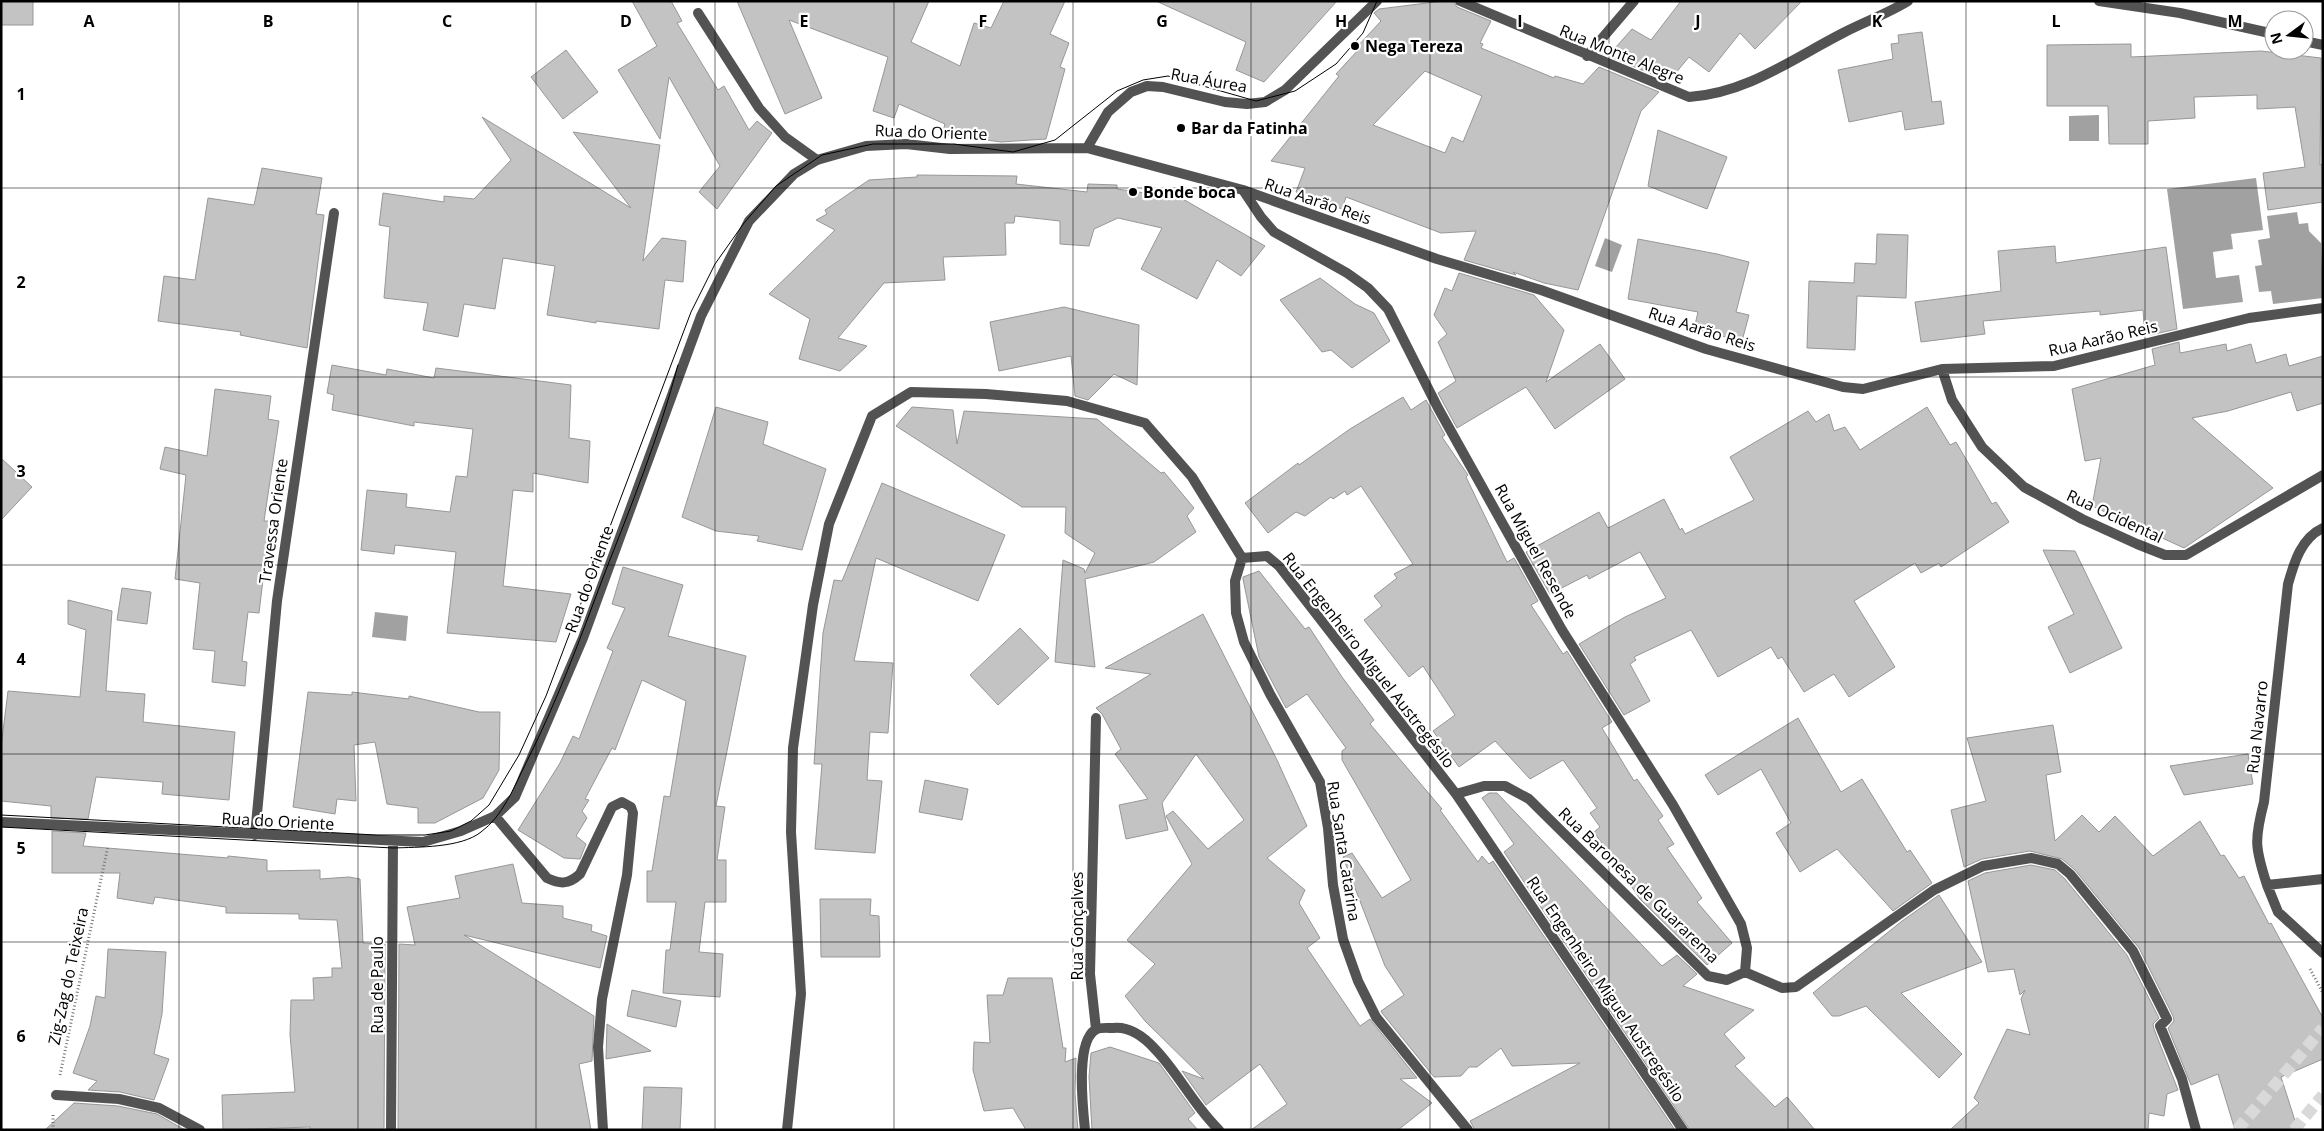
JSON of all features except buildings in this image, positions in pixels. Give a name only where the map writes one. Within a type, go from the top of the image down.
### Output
[{"type":"street","name":"Rua Áurea","points":[[1087,148],[1108,112],[1131,92],[1147,86],[1163,87],[1225,102],[1247,104],[1265,102],[1285,90],[1377,1]]},
{"type":"street","name":"Rua Monte Alegre","points":[[1460,1],[1587,56],[1689,97],[1713,96],[1743,87],[1843,33],[1908,1]]},
{"type":"street","points":[[1587,56],[1634,1]]},
{"type":"street","points":[[2100,1],[2180,13],[2264,32]]},
{"type":"street","points":[[698,13],[759,108],[785,137],[817,160]]},
{"type":"street","name":"Rua do Oriente","points":[[1,822],[423,842],[461,831],[496,816],[515,797],[584,638],[701,316],[749,221],[794,174],[817,160],[866,146],[906,144],[950,149],[1087,148]]},
{"type":"street","name":"Rua Aarão Reis","points":[[1087,148],[1243,190],[1437,259],[1541,290],[1706,349],[1843,387],[1863,388],[1942,369],[2054,366],[2249,318],[2323,308]]},
{"type":"street","name":"Rua Miguel Resende","points":[[1243,190],[1260,217],[1274,232],[1347,273],[1368,288],[1388,309],[1438,408],[1562,630],[1673,805],[1740,924],[1747,948],[1745,972]]},
{"type":"street","name":"Travessa Oriente","points":[[255,835],[277,601],[334,213]]},
{"type":"street","name":"Rua Ocidental","points":[[1942,369],[1952,400],[1982,447],[2024,487],[2082,519],[2165,555],[2186,555],[2323,475]]},
{"type":"street","points":[[787,1130],[801,994],[791,832],[793,748],[813,605],[829,524],[872,416],[911,392],[986,394],[1067,401],[1145,423],[1192,477],[1242,558]]},
{"type":"street","name":"Rua Navarro","points":[[2323,528],[2313,532],[2296,557],[2288,584],[2264,802],[2256,830],[2256,848],[2267,885],[2278,912],[2323,953]]},
{"type":"street","name":"Rua Engenheiro Miguel Austregésilo","points":[[1242,558],[1267,556],[1279,566],[1456,794],[1683,1130]]},
{"type":"street","name":"Rua Santa Catarina","points":[[1242,558],[1235,582],[1236,613],[1244,642],[1270,694],[1320,782],[1328,828],[1333,885],[1343,939],[1358,981],[1376,1017],[1468,1130]]},
{"type":"street","name":"Rua Gonçalves","points":[[1096,718],[1090,974],[1096,1029]]},
{"type":"street","name":"Rua Baronesa de Guararema","points":[[1456,794],[1484,786],[1505,786],[1528,799],[1708,976],[1727,980],[1745,972]]},
{"type":"street","points":[[496,816],[547,878],[559,884],[572,882],[580,874],[612,808],[622,802],[631,807],[633,813],[627,875],[602,999],[598,1047],[604,1130]]},
{"type":"street","name":"Rua de Paulo","points":[[391,1130],[393,842]]},
{"type":"street","points":[[1745,972],[1782,988],[1796,987],[1934,890],[1983,866],[2031,858],[2058,864],[2070,874],[2133,951],[2167,1019],[2160,1026],[2182,1080],[2196,1130]]},
{"type":"street","points":[[2267,885],[2323,879]]},
{"type":"street","points":[[1085,1130],[1081,1070],[1090,1034],[1096,1029],[1122,1027],[1141,1036],[1156,1050],[1205,1117],[1219,1130]]},
{"type":"street","points":[[56,1095],[119,1099],[159,1108],[200,1130]]},
{"type":"path","name":"Zig-Zag do Teixeira","points":[[53,1130],[52,1120],[56,1095],[111,828]]},
{"type":"shaded area","points":[[2099,115],[2099,141],[2069,141],[2069,116]]},
{"type":"shaded area","points":[[2256,178],[2263,230],[2231,234],[2233,249],[2213,252],[2216,278],[2239,275],[2243,302],[2183,309],[2167,189]]},
{"type":"shaded area","points":[[2297,212],[2299,224],[2308,223],[2309,231],[2321,243],[2323,298],[2273,304],[2271,291],[2259,292],[2255,266],[2262,265],[2258,240],[2270,238],[2267,216]]},
{"type":"shaded area","points":[[1605,238],[1622,245],[1612,272],[1595,266]]},
{"type":"shaded area","points":[[375,612],[408,616],[406,641],[372,637]]},
{"type":"tunnel","points":[[2237,1130],[2323,1028]]},
{"type":"tunnel","points":[[2294,1130],[2323,1095]]},
{"type":"tram line","points":[[1,815],[376,835],[425,835],[451,831],[471,821],[489,805],[519,755],[546,696],[691,312],[715,264],[744,223],[776,186],[822,155],[873,144],[954,144],[1013,152],[1055,140],[1117,91],[1143,80],[1168,76],[1256,101],[1295,91],[1336,64],[1363,33],[1377,1]]},
{"type":"tram line","points":[[1,827],[393,848],[451,844],[473,837],[481,832],[496,818],[502,809],[558,694],[644,471],[678,365]]},
{"type":"place","name":"Nega Tereza","points":[[1355,46]]},
{"type":"place","name":"Bar da Fatinha","points":[[1181,128]]},
{"type":"place","name":"Bonde boca","points":[[1133,192]]}]
